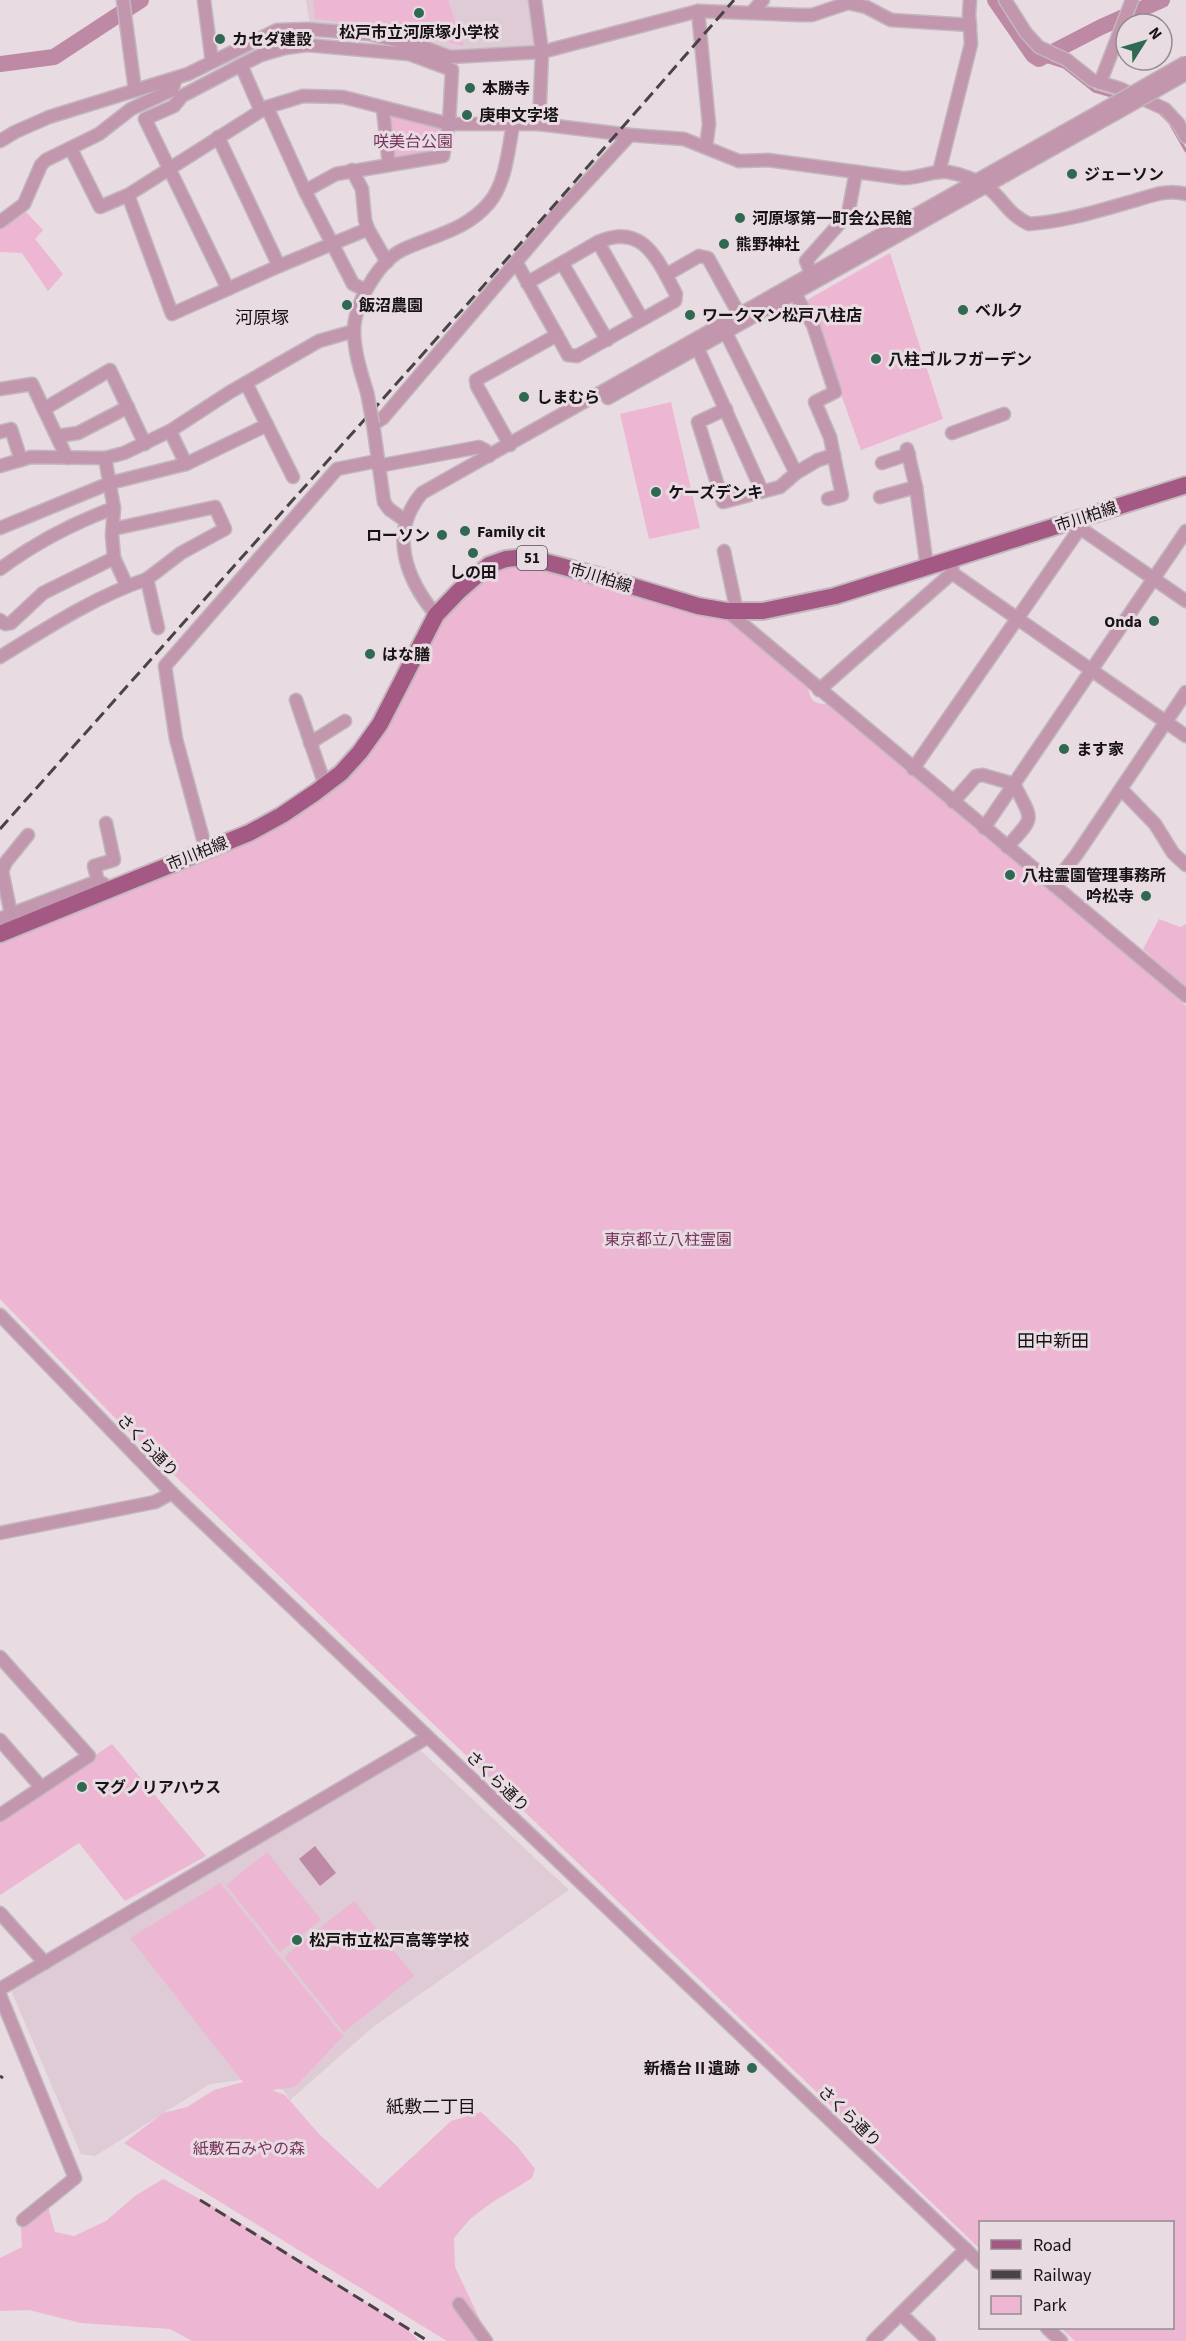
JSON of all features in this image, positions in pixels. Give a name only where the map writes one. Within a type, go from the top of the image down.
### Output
[{"type":"main road","name":"市川柏線","points":[[0,934],[103,885],[249,833],[274,819],[341,773],[380,724],[436,615],[489,565],[527,557],[698,606],[732,612],[763,611],[812,603],[927,567],[952,566],[1082,523],[1186,485]]},
{"type":"street","points":[[123,0],[135,90]]},
{"type":"street","points":[[204,0],[212,62]]},
{"type":"street","points":[[535,0],[542,52],[539,124]]},
{"type":"street","points":[[751,13],[763,0]]},
{"type":"street","points":[[939,172],[971,44],[970,0]]},
{"type":"street","points":[[1005,0],[1026,33],[1039,47],[1060,57],[1092,80],[1121,88],[1165,109],[1178,123],[1186,137]]},
{"type":"street","points":[[0,141],[49,117],[176,78],[277,30],[307,29],[369,34],[420,46],[450,57],[542,52],[694,6],[751,13],[812,15],[848,3],[866,7],[891,20],[970,25]]},
{"type":"street","points":[[1100,83],[1130,4]]},
{"type":"street","points":[[694,6],[710,124],[706,147]]},
{"type":"street","points":[[228,289],[144,119],[174,106],[182,96],[240,64],[285,48],[307,45],[409,54],[452,70],[449,124],[443,156],[336,174],[305,191]]},
{"type":"street","points":[[406,521],[426,498],[436,492],[987,187],[1186,62]]},
{"type":"street","points":[[240,64],[353,284],[365,290]]},
{"type":"street","points":[[436,615],[421,595],[411,576],[404,557],[402,542],[406,521],[415,501],[422,493],[974,181],[1186,74]]},
{"type":"street","points":[[0,222],[24,204],[41,165],[46,160],[99,134],[131,109],[172,90],[176,78]]},
{"type":"street","points":[[71,149],[100,207],[128,195],[264,109],[303,96],[343,97],[449,124],[539,124],[684,139],[739,160],[768,160],[913,179],[939,172],[957,174],[987,187],[1008,211],[1029,224],[1090,213],[1156,194],[1176,191],[1186,194]]},
{"type":"street","points":[[383,109],[389,165]]},
{"type":"street","points":[[406,521],[389,509],[384,502],[367,392],[357,359],[354,331],[365,290],[387,262],[400,251],[468,223],[490,202],[502,181],[513,125]]},
{"type":"street","points":[[373,424],[383,418],[398,402],[571,198],[630,135]]},
{"type":"street","points":[[218,137],[279,266]]},
{"type":"street","points":[[352,170],[362,189],[368,229],[387,262]]},
{"type":"street","points":[[811,273],[806,261],[848,214],[856,172]]},
{"type":"street","points":[[128,195],[172,315],[279,266],[368,229]]},
{"type":"street","points":[[516,262],[527,283],[568,355],[572,357],[577,357],[675,301],[676,294],[649,249],[633,238],[615,236],[598,242],[527,283]]},
{"type":"street","points":[[598,242],[642,319]]},
{"type":"street","points":[[666,275],[699,256],[708,258],[739,314]]},
{"type":"street","points":[[562,263],[607,340]]},
{"type":"street","points":[[795,294],[813,325],[835,392],[815,402],[830,437],[842,495],[828,499]]},
{"type":"street","points":[[0,466],[31,458],[105,458],[145,444],[170,431],[246,382],[319,341],[354,331]]},
{"type":"street","points":[[726,333],[796,473]]},
{"type":"street","points":[[510,445],[477,386],[476,380],[557,335]]},
{"type":"street","points":[[698,349],[762,491]]},
{"type":"street","points":[[44,409],[110,370],[145,444]]},
{"type":"street","points":[[246,382],[293,477]]},
{"type":"street","points":[[0,389],[32,384],[67,458]]},
{"type":"street","points":[[58,436],[78,433],[128,407]]},
{"type":"street","points":[[726,409],[698,422],[723,502],[780,487],[796,473],[818,460],[834,455]]},
{"type":"street","points":[[952,434],[1004,414]]},
{"type":"street","points":[[0,528],[110,483],[186,464],[267,426]]},
{"type":"street","points":[[0,432],[11,429],[21,460]]},
{"type":"street","points":[[170,431],[186,464]]},
{"type":"street","points":[[206,850],[176,739],[165,666],[337,469],[479,447],[489,456]]},
{"type":"street","points":[[882,463],[908,451],[916,487],[927,567]]},
{"type":"street","points":[[105,458],[114,508],[114,558],[127,586]]},
{"type":"street","points":[[880,497],[916,487]]},
{"type":"street","points":[[0,657],[83,607],[147,579],[181,553],[225,529],[215,507],[113,529]]},
{"type":"street","points":[[0,569],[21,553],[78,522],[114,508]]},
{"type":"street","points":[[913,769],[1082,523],[1153,579],[1186,601]]},
{"type":"street","points":[[984,828],[1186,531]]},
{"type":"street","points":[[724,551],[732,612],[819,690],[1186,996]]},
{"type":"street","points":[[0,620],[4,624],[10,623],[44,593],[114,558]]},
{"type":"street","points":[[819,690],[952,566],[1017,620],[1186,736]]},
{"type":"street","points":[[147,579],[158,628]]},
{"type":"street","points":[[1053,885],[1077,854],[1186,692]]},
{"type":"street","points":[[296,700],[324,785]]},
{"type":"street","points":[[310,743],[345,721]]},
{"type":"street","points":[[953,802],[976,776],[983,775],[1014,784],[1029,816],[1029,823],[1007,848]]},
{"type":"street","points":[[1121,789],[1155,824],[1173,853],[1186,865]]},
{"type":"street","points":[[28,835],[6,862],[2,871],[6,916],[103,885],[94,866],[114,860],[106,823]]},
{"type":"street","name":"さくら通り","points":[[0,1315],[172,1493],[979,2261]]},
{"type":"street","points":[[0,1533],[155,1502],[172,1493]]},
{"type":"street","points":[[0,1657],[88,1756],[0,1815]]},
{"type":"street","points":[[0,1989],[428,1737]]},
{"type":"street","points":[[0,1740],[41,1787]]},
{"type":"street","points":[[3,1921],[45,1963]]},
{"type":"street","points":[[0,1995],[75,2178],[23,2220]]},
{"type":"street","points":[[873,2341],[966,2249]]},
{"type":"street","points":[[459,2304],[486,2341]]},
{"type":"street","points":[[901,2314],[929,2341]]},
{"type":"street","points":[[1048,2329],[1061,2341]]},
{"type":"shaded area","name":"松戸市立河原塚小学校","points":[[306,0],[529,0],[535,46],[449,51],[419,40],[369,28],[310,26]]},
{"type":"shaded area","name":"松戸市立松戸高等学校","points":[[419,1749],[569,1890],[373,2027],[290,2100],[283,2090],[248,2079],[210,2084],[95,2156],[81,2154],[11,1990]]},
{"type":"shaded area","points":[[315,1846],[336,1873],[320,1886],[299,1859]]},
{"type":"green space","points":[[313,0],[448,0],[464,46],[371,25],[315,19]]},
{"type":"green space","name":"咲美台公園","points":[[391,115],[439,128],[442,133],[441,153],[396,163]]},
{"type":"green space","points":[[26,212],[43,230],[35,239],[63,274],[48,291],[22,253],[0,252],[0,230]]},
{"type":"green space","name":"八柱ゴルフガーデン","points":[[890,253],[943,419],[861,450],[807,300]]},
{"type":"green space","points":[[671,402],[700,528],[649,539],[620,414]]},
{"type":"green space","name":"東京都立八柱霊園","points":[[526,565],[724,618],[808,685],[813,701],[829,704],[998,844],[1186,1006],[1186,2341],[1075,2341],[1062,2329],[1174,2329],[1174,2221],[979,2221],[979,2248],[120,1423],[0,1299],[0,940],[253,838],[287,822],[345,782],[382,736],[441,623],[457,602],[488,575],[507,566]]},
{"type":"green space","points":[[1159,919],[1180,927],[1186,924],[1186,988],[1143,949]]},
{"type":"green space","points":[[112,1744],[206,1856],[125,1901],[79,1843],[0,1895],[0,1819]]},
{"type":"green space","points":[[267,1852],[321,1920],[280,1952],[226,1885]]},
{"type":"green space","name":"紙敷石みやの森","points":[[220,1883],[343,2036],[295,2087],[272,2090],[285,2095],[318,2133],[378,2189],[451,2121],[481,2112],[517,2146],[535,2169],[532,2178],[470,2219],[454,2238],[455,2267],[490,2341],[447,2341],[124,2143],[163,2113],[187,2107],[214,2090],[243,2082],[130,1938]]},
{"type":"green space","points":[[354,1901],[414,1976],[344,2032],[284,1957]]},
{"type":"green space","points":[[163,2179],[218,2209],[406,2328],[419,2341],[192,2341],[170,2329],[81,2323],[29,2310],[0,2311],[0,2258],[22,2247],[21,2227],[39,2207],[48,2207],[55,2232],[74,2236],[106,2221],[135,2196]]},
{"type":"waterway","points":[[0,64],[54,57],[141,0]]},
{"type":"waterway","points":[[995,0],[1033,55],[1039,59],[1101,27],[1162,0]]},
{"type":"waterway","points":[[1039,59],[1064,67],[1094,91],[1115,97]]},
{"type":"waterway","points":[[1158,111],[1170,123],[1186,151]]},
{"type":"railway","points":[[0,829],[470,301],[734,0]]},
{"type":"railway","points":[[200,2200],[428,2341]]},
{"type":"place","name":"松戸市立河原塚小学校","points":[[419,13]]},
{"type":"place","name":"カセダ建設","points":[[220,39]]},
{"type":"place","name":"本勝寺","points":[[470,88]]},
{"type":"place","name":"庚申文字塔","points":[[467,115]]},
{"type":"place","name":"ジェーソン","points":[[1072,174]]},
{"type":"place","name":"河原塚第一町会公民館","points":[[740,218]]},
{"type":"place","name":"熊野神社","points":[[724,244]]},
{"type":"place","name":"飯沼農園","points":[[347,305]]},
{"type":"place","name":"ベルク","points":[[963,310]]},
{"type":"place","name":"ワークマン松戸八柱店","points":[[690,315]]},
{"type":"place","name":"八柱ゴルフガーデン","points":[[876,359]]},
{"type":"place","name":"しまむら","points":[[524,397]]},
{"type":"place","name":"ケーズデンキ","points":[[656,492]]},
{"type":"place","name":"Family cit","points":[[465,531]]},
{"type":"place","name":"ローソン","points":[[442,535]]},
{"type":"place","name":"しの田","points":[[473,553]]},
{"type":"place","name":"Onda","points":[[1154,621]]},
{"type":"place","name":"はな膳","points":[[370,654]]},
{"type":"place","name":"ます家","points":[[1064,749]]},
{"type":"place","name":"八柱霊園管理事務所","points":[[1010,875]]},
{"type":"place","name":"吟松寺","points":[[1146,896]]},
{"type":"place","name":"マグノリアハウス","points":[[82,1787]]},
{"type":"place","name":"松戸市立松戸高等学校","points":[[297,1940]]},
{"type":"place","name":"新橋台Ⅱ遺跡","points":[[752,2068]]},
{"type":"district","name":"河原塚","points":[[262,318]]},
{"type":"district","name":"田中新田","points":[[1053,1341]]},
{"type":"district","name":"紙敷二丁目","points":[[431,2107]]}]
